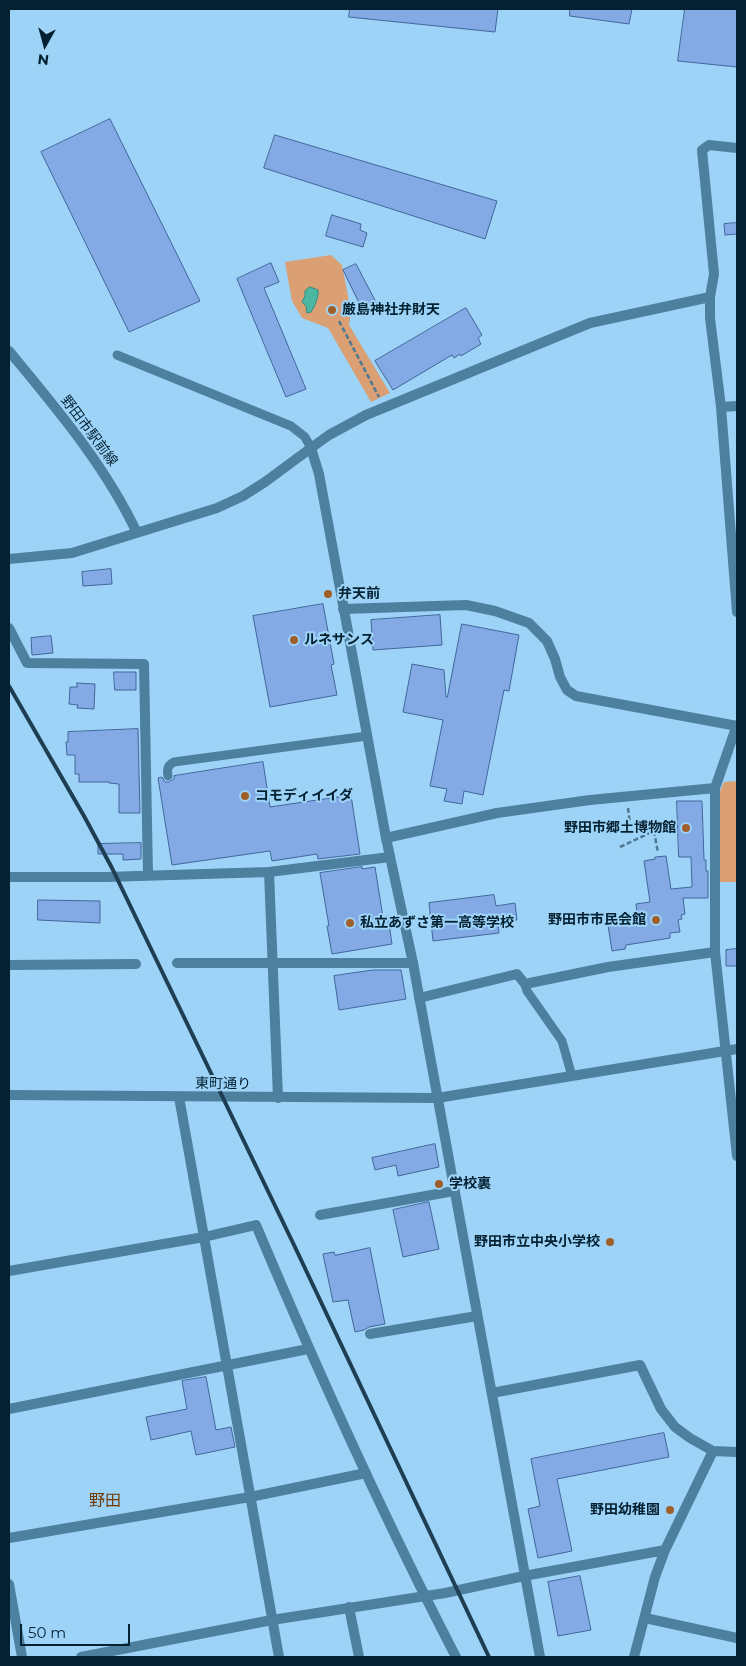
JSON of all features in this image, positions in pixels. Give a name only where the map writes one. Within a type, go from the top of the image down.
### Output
[{"type":"street","points":[[737,148],[709,145],[702,150],[714,274],[710,298],[710,318],[721,407],[737,612]]},
{"type":"street","points":[[9,559],[72,553],[209,511],[242,496],[265,482],[329,435],[366,414],[590,323],[710,298]]},
{"type":"street","name":"野田市駅前線","points":[[9,351],[82,442],[102,471],[138,533]]},
{"type":"street","points":[[721,407],[737,406]]},
{"type":"street","points":[[311,448],[319,474],[386,838],[413,963],[540,1657]]},
{"type":"street","points":[[344,609],[466,605],[495,612],[530,624],[547,641],[566,690],[576,696],[737,726],[715,788],[715,952],[732,1050],[737,1156]]},
{"type":"street","points":[[9,628],[27,663],[144,664],[148,875]]},
{"type":"street","points":[[386,838],[497,813],[715,788]]},
{"type":"street","points":[[9,877],[106,877],[269,872],[390,857]]},
{"type":"street","points":[[269,872],[278,1098]]},
{"type":"street","points":[[419,998],[517,974],[525,984],[608,967],[715,952]]},
{"type":"street","points":[[177,963],[413,963]]},
{"type":"street","points":[[9,966],[136,964]]},
{"type":"street","name":"東町通り","points":[[9,1096],[437,1098],[732,1050]]},
{"type":"street","points":[[179,1097],[279,1657]]},
{"type":"street","points":[[320,1215],[454,1192]]},
{"type":"street","points":[[9,1271],[204,1237],[256,1225],[308,1349],[424,1595],[456,1657]]},
{"type":"street","points":[[370,1334],[477,1316]]},
{"type":"street","points":[[9,1409],[308,1349]]},
{"type":"street","points":[[492,1393],[640,1365],[661,1409],[675,1427],[713,1451],[737,1452]]},
{"type":"street","points":[[634,1657],[655,1577],[665,1550],[713,1451]]},
{"type":"street","points":[[9,1538],[250,1497],[366,1473]]},
{"type":"street","points":[[81,1657],[272,1620],[445,1593],[524,1576],[665,1550]]},
{"type":"street","points":[[9,1584],[22,1657]]},
{"type":"street","points":[[349,1607],[359,1657]]},
{"type":"street","points":[[645,1618],[737,1638]]},
{"type":"lane","points":[[117,355],[291,426],[305,437],[311,448]]},
{"type":"lane","points":[[168,776],[167,769],[169,764],[174,762],[367,736]]},
{"type":"lane","points":[[525,984],[527,991],[562,1040],[572,1076]]},
{"type":"path","points":[[339,321],[385,407]]},
{"type":"path","points":[[626,797],[630,824],[654,831]]},
{"type":"path","points":[[620,846],[654,831],[675,827]]},
{"type":"path","points":[[654,831],[658,853]]},
{"type":"shaded area","points":[[331,255],[342,265],[351,312],[349,325],[390,393],[371,402],[328,328],[302,318],[292,301],[285,262]]},
{"type":"shaded area","points":[[310,287],[318,290],[318,296],[311,312],[307,313],[306,306],[302,302],[305,291]]},
{"type":"shaded area","points":[[737,781],[737,882],[720,882],[720,791],[724,782]]},
{"type":"building","points":[[350,9],[498,9],[495,32],[349,17]]},
{"type":"building","points":[[570,9],[632,9],[629,24],[570,16]]},
{"type":"building","points":[[685,9],[737,9],[737,67],[678,61]]},
{"type":"building","points":[[110,119],[200,301],[129,332],[41,152]]},
{"type":"building","points":[[275,135],[497,201],[485,239],[264,168]]},
{"type":"building","points":[[332,215],[361,224],[360,230],[367,233],[363,247],[326,236]]},
{"type":"building","points":[[737,223],[737,234],[725,235],[724,224]]},
{"type":"building","points":[[271,263],[279,282],[264,288],[306,389],[286,397],[237,279]]},
{"type":"building","points":[[356,264],[378,306],[364,313],[343,270]]},
{"type":"building","points":[[466,308],[482,335],[478,338],[481,344],[461,356],[460,354],[454,358],[452,355],[393,390],[375,361]]},
{"type":"building","points":[[111,569],[112,584],[83,586],[82,572]]},
{"type":"building","name":"ルネサンス","points":[[323,604],[334,664],[331,665],[337,695],[270,707],[253,616]]},
{"type":"building","points":[[440,615],[442,645],[373,650],[371,620]]},
{"type":"building","points":[[462,624],[519,635],[509,691],[504,690],[483,795],[464,791],[462,804],[444,801],[447,789],[430,786],[443,720],[403,712],[412,664],[444,670],[447,697]]},
{"type":"building","points":[[51,636],[53,653],[32,655],[31,638]]},
{"type":"building","points":[[114,672],[136,672],[136,690],[115,690]]},
{"type":"building","points":[[77,683],[95,684],[94,709],[77,708],[78,705],[69,704],[70,687],[77,687]]},
{"type":"building","points":[[138,729],[140,813],[119,813],[119,784],[79,782],[79,774],[75,774],[75,755],[67,755],[66,742],[68,742],[68,732]]},
{"type":"building","points":[[263,762],[270,807],[351,795],[360,854],[318,859],[317,854],[272,861],[270,851],[172,865],[158,778],[162,777],[165,782],[169,782],[174,779],[174,776]]},
{"type":"building","points":[[677,801],[702,801],[704,860],[706,860],[706,871],[708,871],[708,898],[683,898],[685,914],[681,915],[682,919],[678,920],[680,932],[670,933],[670,938],[626,945],[625,949],[612,951],[607,919],[637,915],[636,904],[650,902],[644,861],[666,856],[671,889],[692,887],[691,857],[679,857]]},
{"type":"building","points":[[141,843],[141,859],[123,860],[123,854],[98,854],[98,844]]},
{"type":"building","points":[[362,867],[362,869],[375,867],[383,917],[388,916],[392,944],[332,954],[320,873]]},
{"type":"building","points":[[494,895],[496,906],[515,903],[517,920],[498,922],[499,933],[433,941],[429,903]]},
{"type":"building","points":[[38,900],[100,901],[100,923],[38,920]]},
{"type":"building","points":[[737,949],[737,966],[726,966],[726,950]]},
{"type":"building","points":[[373,970],[401,970],[406,999],[339,1010],[334,976]]},
{"type":"building","points":[[435,1144],[439,1167],[398,1176],[396,1165],[375,1170],[372,1158]]},
{"type":"building","points":[[429,1202],[439,1249],[403,1257],[393,1210]]},
{"type":"building","points":[[370,1248],[385,1324],[355,1332],[348,1300],[333,1302],[323,1254],[334,1252],[335,1255]]},
{"type":"building","points":[[206,1377],[216,1430],[231,1427],[235,1447],[196,1455],[191,1431],[151,1440],[146,1417],[187,1409],[182,1381]]},
{"type":"building","points":[[664,1433],[669,1457],[557,1479],[572,1551],[538,1558],[528,1509],[540,1506],[531,1459]]},
{"type":"building","points":[[580,1576],[591,1630],[558,1636],[548,1582]]},
{"type":"railway","points":[[9,686],[112,868],[294,1245],[489,1657]]},
{"type":"place","name":"厳島神社弁財天","points":[[332,310]]},
{"type":"place","name":"弁天前","points":[[328,594]]},
{"type":"place","name":"ルネサンス","points":[[294,640]]},
{"type":"place","name":"コモディイイダ","points":[[245,796]]},
{"type":"place","name":"野田市郷土博物館","points":[[686,828]]},
{"type":"place","name":"野田市市民会館","points":[[656,920]]},
{"type":"place","name":"私立あずさ第一高等学校","points":[[350,923]]},
{"type":"place","name":"学校裏","points":[[439,1184]]},
{"type":"place","name":"野田市立中央小学校","points":[[610,1242]]},
{"type":"place","name":"野田幼稚園","points":[[670,1510]]},
{"type":"district","name":"野田","points":[[105,1501]]}]
